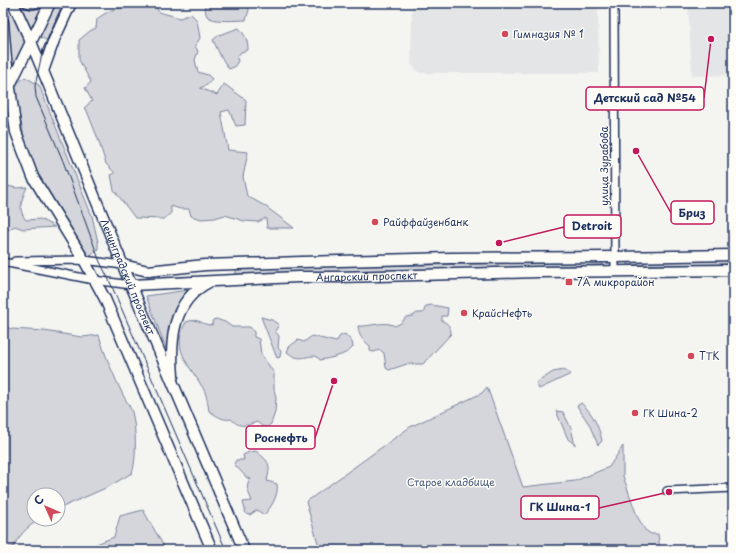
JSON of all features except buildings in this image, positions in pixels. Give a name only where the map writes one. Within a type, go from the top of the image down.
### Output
[{"type":"street","name":"Ленинградский проспект","points":[[13,3],[31,42],[131,285],[244,550]]},
{"type":"street","points":[[26,3],[32,5],[42,3]]},
{"type":"street","points":[[10,85],[50,3]]},
{"type":"street","points":[[43,71],[54,40],[71,3]]},
{"type":"street","name":"улица Зурабова","points":[[614,3],[615,271]]},
{"type":"street","points":[[3,22],[16,132],[33,177],[84,260],[105,299],[212,550]]},
{"type":"street","name":"Ангарский проспект","points":[[3,262],[84,260],[123,265],[148,271],[205,265],[451,258],[615,258],[733,255]]},
{"type":"street","name":"Ангарский проспект","points":[[3,262],[94,280],[131,285],[231,279],[298,277],[733,270]]},
{"type":"street","points":[[231,279],[232,264]]},
{"type":"street","points":[[174,386],[172,344],[177,320],[183,306],[191,295],[212,280]]},
{"type":"street","points":[[667,491],[733,488]]},
{"type":"shaded area","name":"Гимназия № 1","points":[[412,3],[598,3],[599,73],[419,73],[411,64]]},
{"type":"shaded area","points":[[688,3],[733,3],[733,75],[692,76]]},
{"type":"green space","points":[[5,3],[9,3],[26,42],[11,73]]},
{"type":"green space","points":[[54,3],[66,3],[48,41],[38,36]]},
{"type":"green space","points":[[131,3],[148,3],[155,5],[159,12],[180,18],[191,14],[197,20],[200,38],[195,46],[198,51],[195,60],[198,72],[208,75],[212,79],[207,85],[200,88],[217,95],[224,84],[246,100],[245,125],[236,126],[229,110],[221,112],[228,150],[248,152],[243,177],[247,196],[265,206],[294,228],[267,228],[266,218],[258,222],[244,221],[225,215],[215,218],[201,219],[191,216],[189,209],[180,209],[171,206],[171,213],[164,219],[135,218],[114,190],[111,175],[115,173],[106,164],[87,111],[84,108],[92,101],[85,88],[91,82],[79,60],[79,40],[96,28],[97,19],[100,16],[115,9],[127,8]]},
{"type":"green space","points":[[204,3],[249,3],[249,10],[246,20],[214,20],[207,16]]},
{"type":"green space","points":[[18,6],[32,9],[43,7],[32,32]]},
{"type":"green space","points":[[239,28],[246,38],[248,50],[241,52],[237,57],[238,61],[234,67],[229,69],[221,57],[213,40],[219,35]]},
{"type":"green space","points":[[25,77],[39,85],[92,216],[98,242],[98,249],[91,256],[85,256],[42,185],[25,141],[13,86]]},
{"type":"green space","points":[[3,185],[17,188],[27,187],[21,204],[23,216],[26,220],[40,219],[55,227],[23,229],[15,226],[3,231]]},
{"type":"green space","points":[[733,260],[733,264],[628,265],[628,261]]},
{"type":"green space","points":[[602,262],[603,265],[236,274],[236,268]]},
{"type":"green space","points":[[188,290],[173,312],[166,348],[146,296]]},
{"type":"green space","points":[[432,305],[448,308],[447,316],[442,316],[442,321],[449,326],[451,334],[423,364],[407,364],[389,370],[386,368],[384,353],[380,350],[374,352],[370,351],[370,346],[361,338],[358,326],[391,324],[395,326],[401,323],[406,317],[413,316],[417,313],[423,313],[426,306]]},
{"type":"green space","points":[[261,317],[272,320],[279,325],[275,331],[279,336],[278,348],[281,351],[280,357],[277,358]]},
{"type":"green space","points":[[216,319],[225,322],[232,327],[250,327],[254,332],[254,337],[259,339],[261,354],[274,373],[274,389],[276,398],[275,412],[271,424],[267,427],[262,426],[257,422],[240,425],[231,419],[222,418],[209,411],[205,392],[181,351],[180,342],[181,332],[186,322],[195,320],[212,325],[213,320]]},
{"type":"green space","points":[[3,326],[12,329],[44,331],[82,337],[99,335],[113,373],[132,412],[135,434],[135,460],[132,473],[108,487],[66,505],[66,487],[26,487],[26,527],[29,527],[17,540],[12,550],[3,550]]},
{"type":"green space","points":[[345,334],[352,342],[353,347],[346,353],[338,356],[320,360],[316,356],[298,358],[287,352],[289,347],[298,340],[304,342],[312,336],[336,342],[340,336]]},
{"type":"green space","points":[[564,370],[571,374],[539,389],[536,383],[553,372]]},
{"type":"green space","name":"Старое кладбище","points":[[487,387],[523,487],[575,481],[609,467],[623,446],[623,476],[637,516],[645,530],[651,534],[658,534],[660,550],[320,550],[306,502],[410,427],[482,393]]},
{"type":"green space","points":[[581,403],[589,411],[597,425],[602,441],[598,445],[589,424],[577,406]]},
{"type":"green space","points":[[556,411],[563,412],[571,428],[575,445],[568,439]]},
{"type":"green space","points":[[256,451],[267,461],[269,470],[267,481],[277,484],[277,492],[274,501],[264,515],[257,510],[250,515],[246,514],[243,502],[252,501],[247,487],[251,479],[247,478],[234,464],[236,460],[244,460],[243,455]]},
{"type":"green space","points":[[143,510],[166,550],[84,550],[114,537],[120,516]]},
{"type":"tram line","points":[[63,3],[43,49],[35,86],[36,97],[63,161],[100,262],[226,550]]},
{"type":"place","name":"Гимназия № 1","points":[[505,34]]},
{"type":"place","name":"Детский сад №54","points":[[711,39]]},
{"type":"place","name":"Бриз","points":[[636,151]]},
{"type":"place","name":"Райффайзенбанк","points":[[375,222]]},
{"type":"place","name":"Detroit","points":[[499,243]]},
{"type":"place","name":"7А микрорайон","points":[[569,282]]},
{"type":"place","name":"КрайсНефть","points":[[464,313]]},
{"type":"place","name":"ТТК","points":[[691,356]]},
{"type":"place","name":"Роснефть","points":[[334,381]]},
{"type":"place","name":"ГК Шина-2","points":[[635,413]]},
{"type":"place","name":"ГК Шина-1","points":[[669,492]]}]
